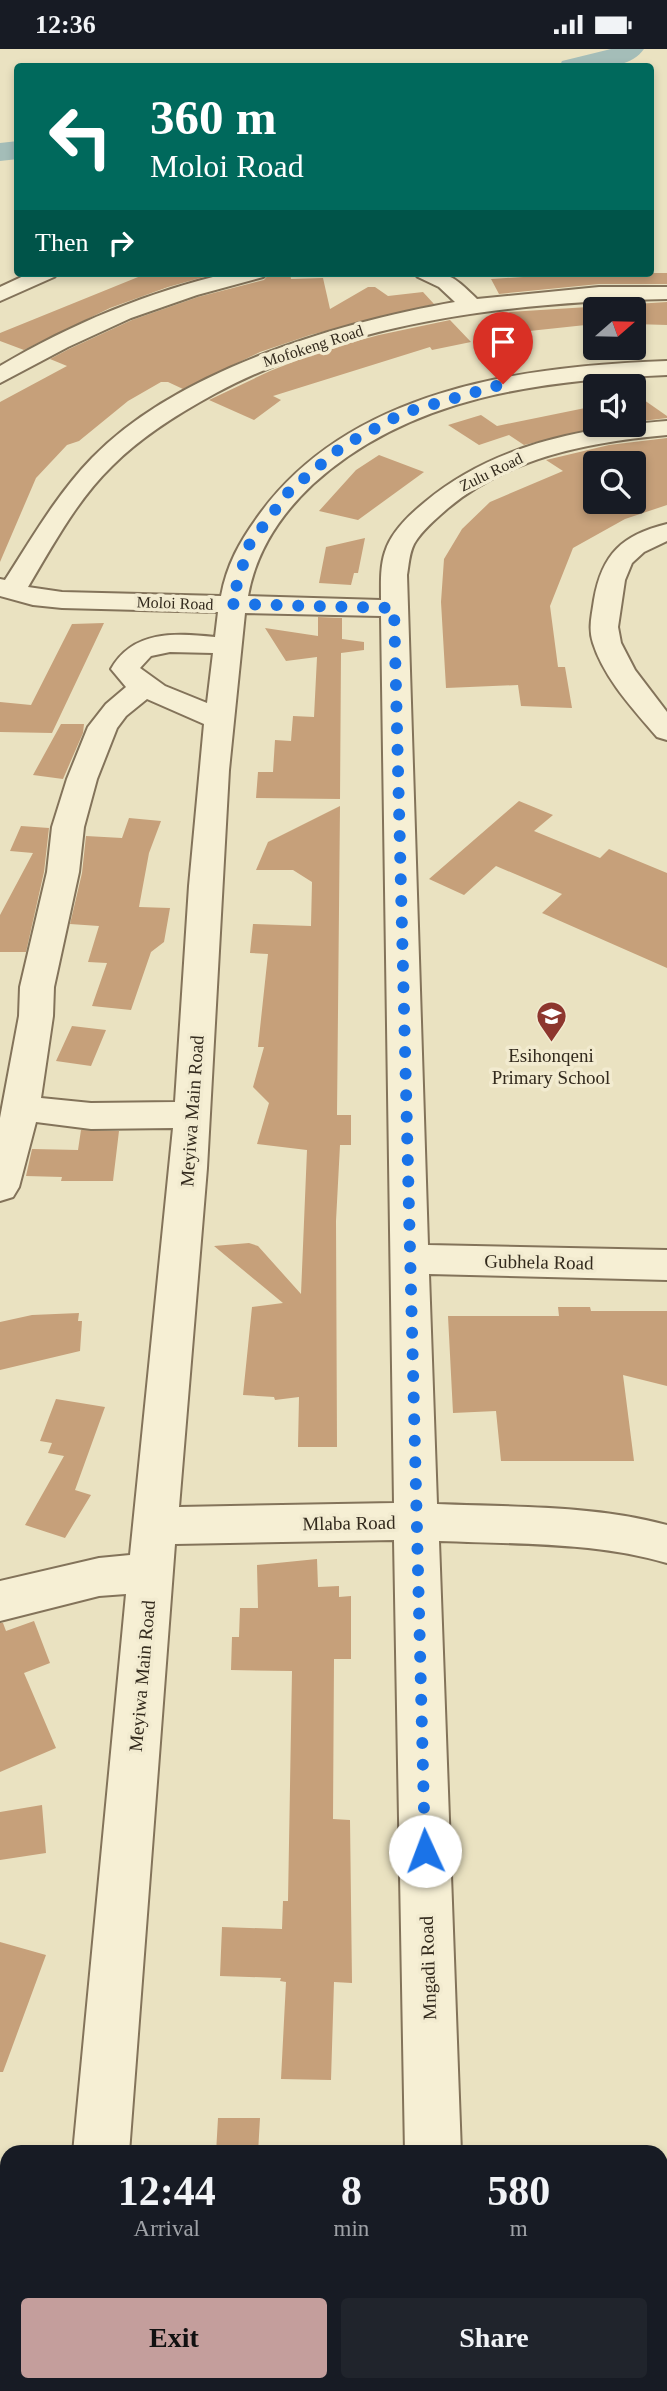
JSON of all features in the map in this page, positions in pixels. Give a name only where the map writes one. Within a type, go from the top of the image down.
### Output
[{"type":"street","points":[[0,295],[38,277]]},
{"type":"street","points":[[0,376],[38,353],[143,307],[243,277]]},
{"type":"street","points":[[435,277],[447,282],[472,307]]},
{"type":"street","name":"Mofokeng Road","points":[[6,589],[71,496],[118,447],[193,394],[277,355],[360,330],[472,307],[595,295],[667,293]]},
{"type":"street","name":"Meyiwa Main Road","points":[[103,2145],[155,1527],[184,1244],[218,719],[231,604],[249,545],[290,490],[343,446],[403,413],[503,384],[589,372],[667,368]]},
{"type":"street","name":"Zulu Road","points":[[394,608],[394,575],[399,548],[415,525],[445,496],[485,471],[527,454],[605,435],[667,428]]},
{"type":"street","points":[[667,532],[636,545],[620,558],[612,574],[604,631],[617,664],[667,731]]},
{"type":"street","name":"Moloi Road","points":[[6,589],[33,597],[62,600],[394,608]]},
{"type":"street","name":"Mngadi Road","points":[[394,608],[433,2145]]},
{"type":"street","points":[[218,719],[190,704],[143,688],[125,669],[128,659],[138,651],[168,644],[228,646]]},
{"type":"street","points":[[0,1187],[21,1108],[36,1016],[37,987],[75,800],[103,727],[116,710],[143,688]]},
{"type":"street","points":[[21,1108],[91,1116],[192,1115]]},
{"type":"street","name":"Gubhela Road","points":[[410,1259],[667,1265]]},
{"type":"street","name":"Mlaba Road","points":[[155,1527],[416,1521],[575,1529],[667,1543]]},
{"type":"street","points":[[0,1601],[99,1577],[151,1572]]},
{"type":"building","points":[[654,273],[667,273],[667,284],[599,284],[499,294],[491,279],[654,277]]},
{"type":"building","points":[[138,277],[204,277],[110,308],[24,350],[0,341],[0,333]]},
{"type":"building","points":[[267,277],[323,278],[330,309],[368,287],[375,287],[388,296],[423,292],[434,304],[310,335],[260,352],[183,389],[168,382],[161,382],[128,401],[79,441],[67,445],[36,478],[0,562],[0,402],[67,366],[50,359],[69,349],[132,320],[198,297],[264,280]]},
{"type":"building","points":[[667,302],[667,325],[646,324],[646,303]]},
{"type":"building","points":[[583,307],[583,325],[520,332],[509,312]]},
{"type":"building","points":[[450,320],[471,342],[432,350],[430,347],[273,396],[281,400],[254,420],[209,400],[270,371],[324,350]]},
{"type":"building","points":[[646,401],[667,416],[646,421]]},
{"type":"building","points":[[583,408],[583,431],[524,445],[509,435],[479,445],[448,425],[481,415],[497,426]]},
{"type":"building","points":[[667,438],[667,505],[646,512],[646,451],[584,451]]},
{"type":"building","points":[[583,451],[583,514],[640,514],[625,519],[573,548],[550,606],[558,667],[565,667],[572,708],[521,706],[518,685],[446,688],[441,602],[444,559],[462,529],[490,502],[563,471],[546,460]]},
{"type":"building","points":[[379,455],[424,472],[358,520],[319,511],[356,470]]},
{"type":"building","points":[[365,538],[358,573],[354,573],[351,585],[319,583],[326,547]]},
{"type":"building","points":[[318,617],[342,618],[342,639],[364,642],[364,650],[341,653],[340,799],[256,798],[258,772],[273,772],[275,740],[291,741],[293,716],[314,717],[317,657],[286,661],[265,628],[318,636]]},
{"type":"building","points":[[104,623],[52,733],[0,732],[0,702],[31,705],[72,624]]},
{"type":"building","points":[[61,724],[84,724],[83,733],[63,779],[33,775]]},
{"type":"building","points":[[519,801],[553,815],[534,831],[600,858],[609,849],[667,873],[667,968],[542,913],[562,894],[496,866],[464,895],[429,879]]},
{"type":"building","points":[[340,806],[337,1115],[351,1115],[351,1145],[340,1145],[336,1221],[337,1447],[298,1447],[299,1397],[275,1400],[274,1397],[243,1395],[252,1307],[283,1303],[214,1246],[249,1243],[258,1246],[301,1294],[307,1150],[257,1144],[269,1103],[253,1087],[264,1047],[258,1047],[268,954],[250,953],[253,924],[311,926],[312,882],[293,870],[256,870],[268,842]]},
{"type":"building","points":[[129,818],[161,821],[149,853],[139,907],[170,908],[164,942],[151,952],[131,1010],[92,1006],[107,963],[88,962],[99,926],[70,924],[82,873],[86,836],[122,838]]},
{"type":"building","points":[[21,826],[49,828],[44,872],[26,952],[0,952],[0,915],[33,853],[10,851]]},
{"type":"building","points":[[72,1026],[106,1030],[91,1066],[56,1061]]},
{"type":"building","points":[[81,1130],[119,1131],[113,1181],[61,1181],[62,1177],[26,1176],[32,1149],[78,1150]]},
{"type":"building","points":[[558,1307],[590,1307],[591,1311],[667,1311],[667,1386],[623,1375],[634,1461],[501,1461],[496,1411],[453,1413],[448,1316],[559,1316]]},
{"type":"building","points":[[79,1313],[78,1321],[82,1321],[80,1351],[0,1370],[0,1322],[32,1315]]},
{"type":"building","points":[[56,1399],[105,1407],[75,1490],[91,1495],[65,1538],[25,1525],[64,1456],[48,1453],[52,1443],[40,1441]]},
{"type":"building","points":[[317,1559],[318,1587],[339,1586],[339,1597],[351,1596],[351,1659],[334,1659],[333,1819],[350,1820],[352,1983],[334,1982],[331,2080],[281,2079],[286,1982],[280,1981],[281,1978],[220,1976],[222,1927],[282,1929],[283,1901],[288,1901],[292,1671],[231,1670],[232,1637],[239,1637],[240,1608],[258,1608],[257,1565]]},
{"type":"building","points":[[34,1621],[50,1663],[24,1673],[56,1748],[0,1772],[0,1623],[3,1623],[6,1631]]},
{"type":"building","points":[[42,1805],[46,1853],[0,1860],[0,1812]]},
{"type":"building","points":[[0,1942],[46,1955],[3,2072],[0,2072]]},
{"type":"building","points":[[218,2118],[260,2118],[258,2145],[216,2145]]},
{"type":"waterway","points":[[588,63],[620,55],[630,49]]},
{"type":"waterway","points":[[0,152],[14,150]]},
{"type":"place","name":"Esihonqeni Primary School","points":[[551,1043]]},
{"type":"route","points":[[425,1851],[394,608],[231,604],[249,545],[290,490],[343,446],[403,413],[503,384]]}]
